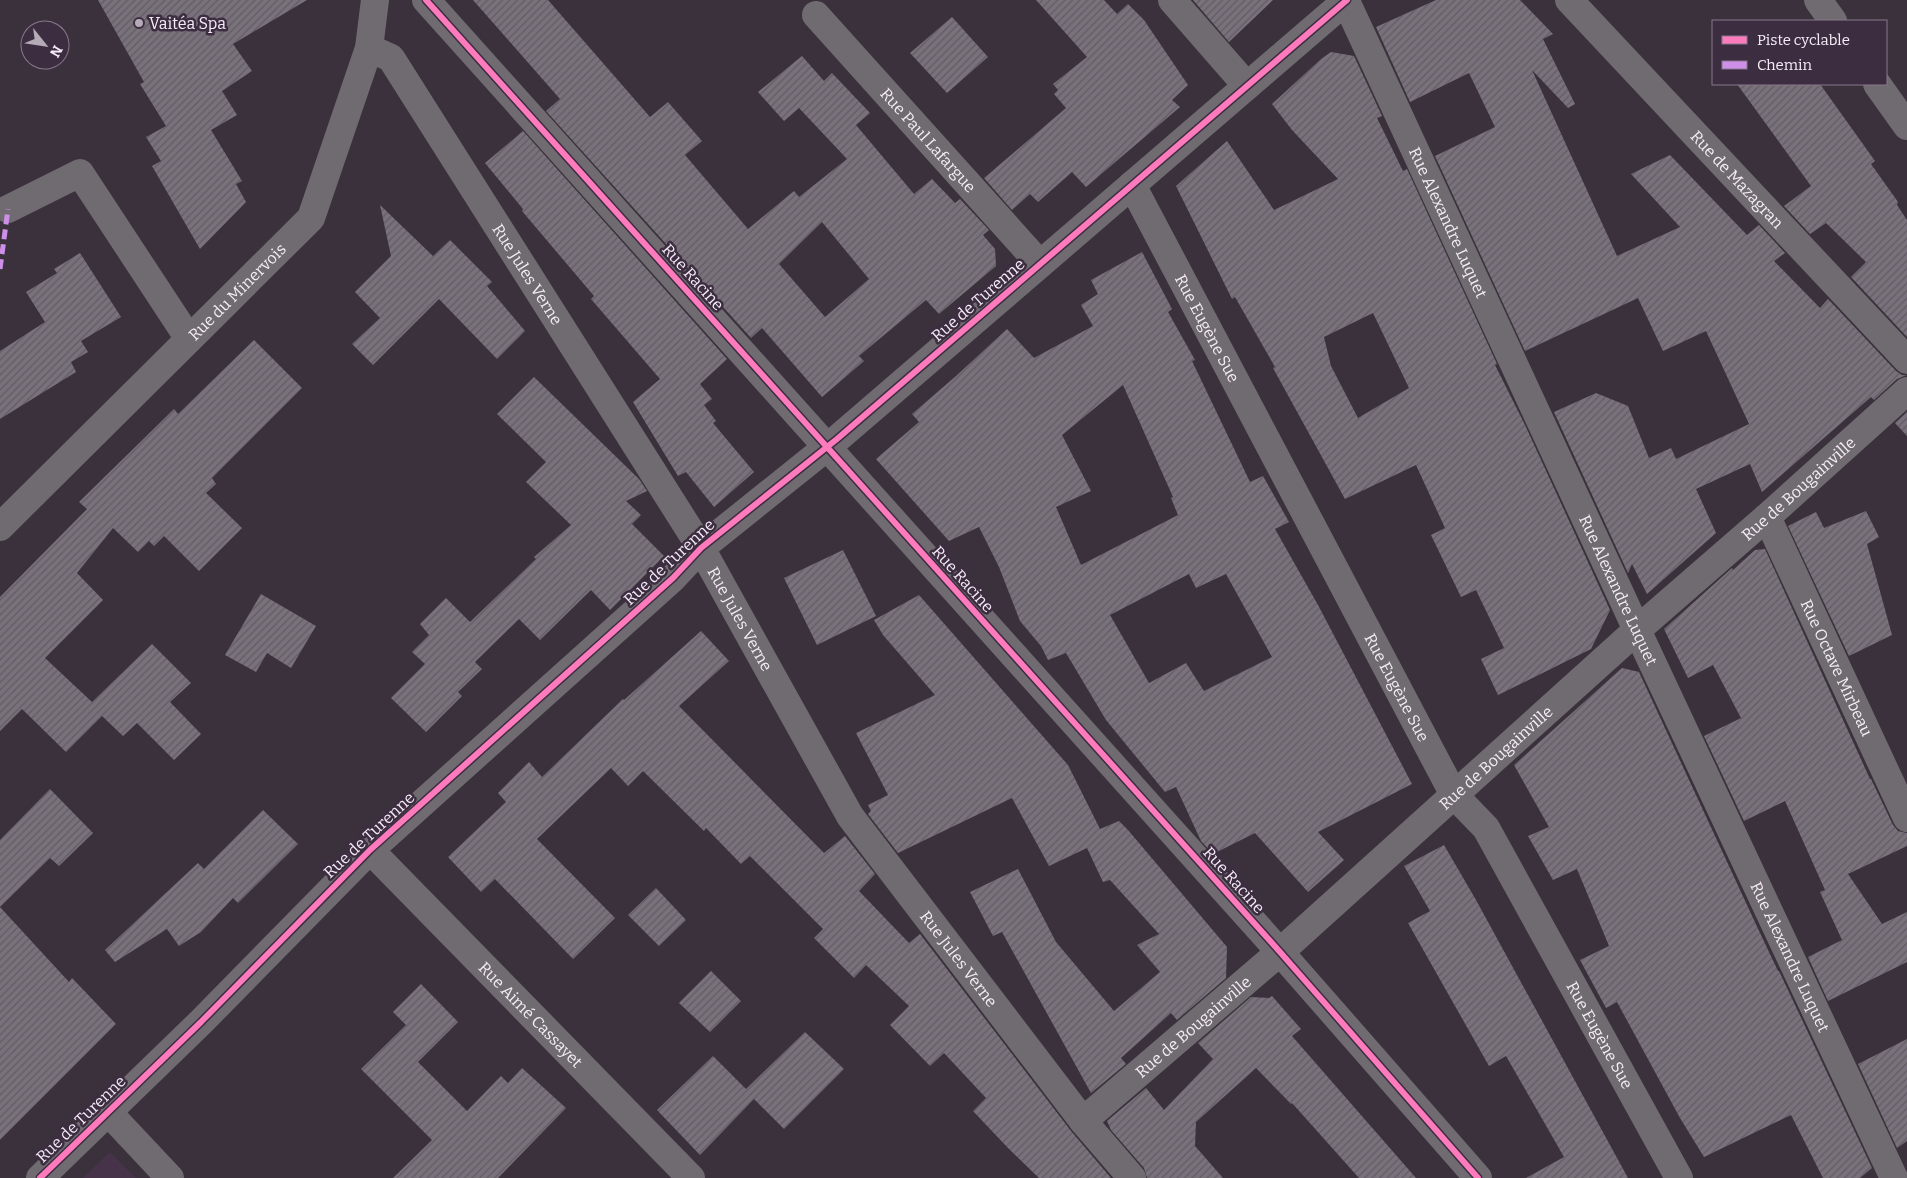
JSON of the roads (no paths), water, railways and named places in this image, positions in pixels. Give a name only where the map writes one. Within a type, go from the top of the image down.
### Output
[{"type":"street","name":"Rue du Minervois","points":[[0,527],[311,218],[369,48],[375,0]]},
{"type":"street","name":"Rue Racine","points":[[426,0],[1280,952],[1478,1178]]},
{"type":"street","points":[[1172,0],[1247,86]]},
{"type":"street","name":"Rue de Turenne","points":[[40,1178],[201,1022],[370,850],[673,578],[702,548],[827,448],[1346,0]]},
{"type":"street","name":"Rue Alexandre Luquet","points":[[1346,0],[1637,630],[1894,1178]]},
{"type":"street","name":"Rue de Mazagran","points":[[1569,0],[1907,360]]},
{"type":"street","points":[[1818,0],[1832,20]]},
{"type":"street","name":"Rue Paul Lafargue","points":[[816,15],[1040,264]]},
{"type":"street","name":"Rue Jules Verne","points":[[369,48],[391,58],[702,548],[850,816],[1083,1121],[1132,1178]]},
{"type":"street","points":[[1878,85],[1907,126]]},
{"type":"street","points":[[8,209],[80,173],[189,339]]},
{"type":"street","name":"Rue Eugène Sue","points":[[1132,185],[1454,795],[1486,828],[1679,1178]]},
{"type":"street","name":"Rue de Bougainville","points":[[1083,1121],[1280,952],[1637,630],[1767,517],[1907,391]]},
{"type":"street","name":"Rue Octave Mirbeau","points":[[1767,517],[1907,818]]},
{"type":"street","name":"Rue Aimé Cassayet","points":[[370,850],[690,1178]]},
{"type":"street","points":[[107,1111],[170,1178]]},
{"type":"place","name":"Vaitéa Spa","points":[[139,23]]}]
